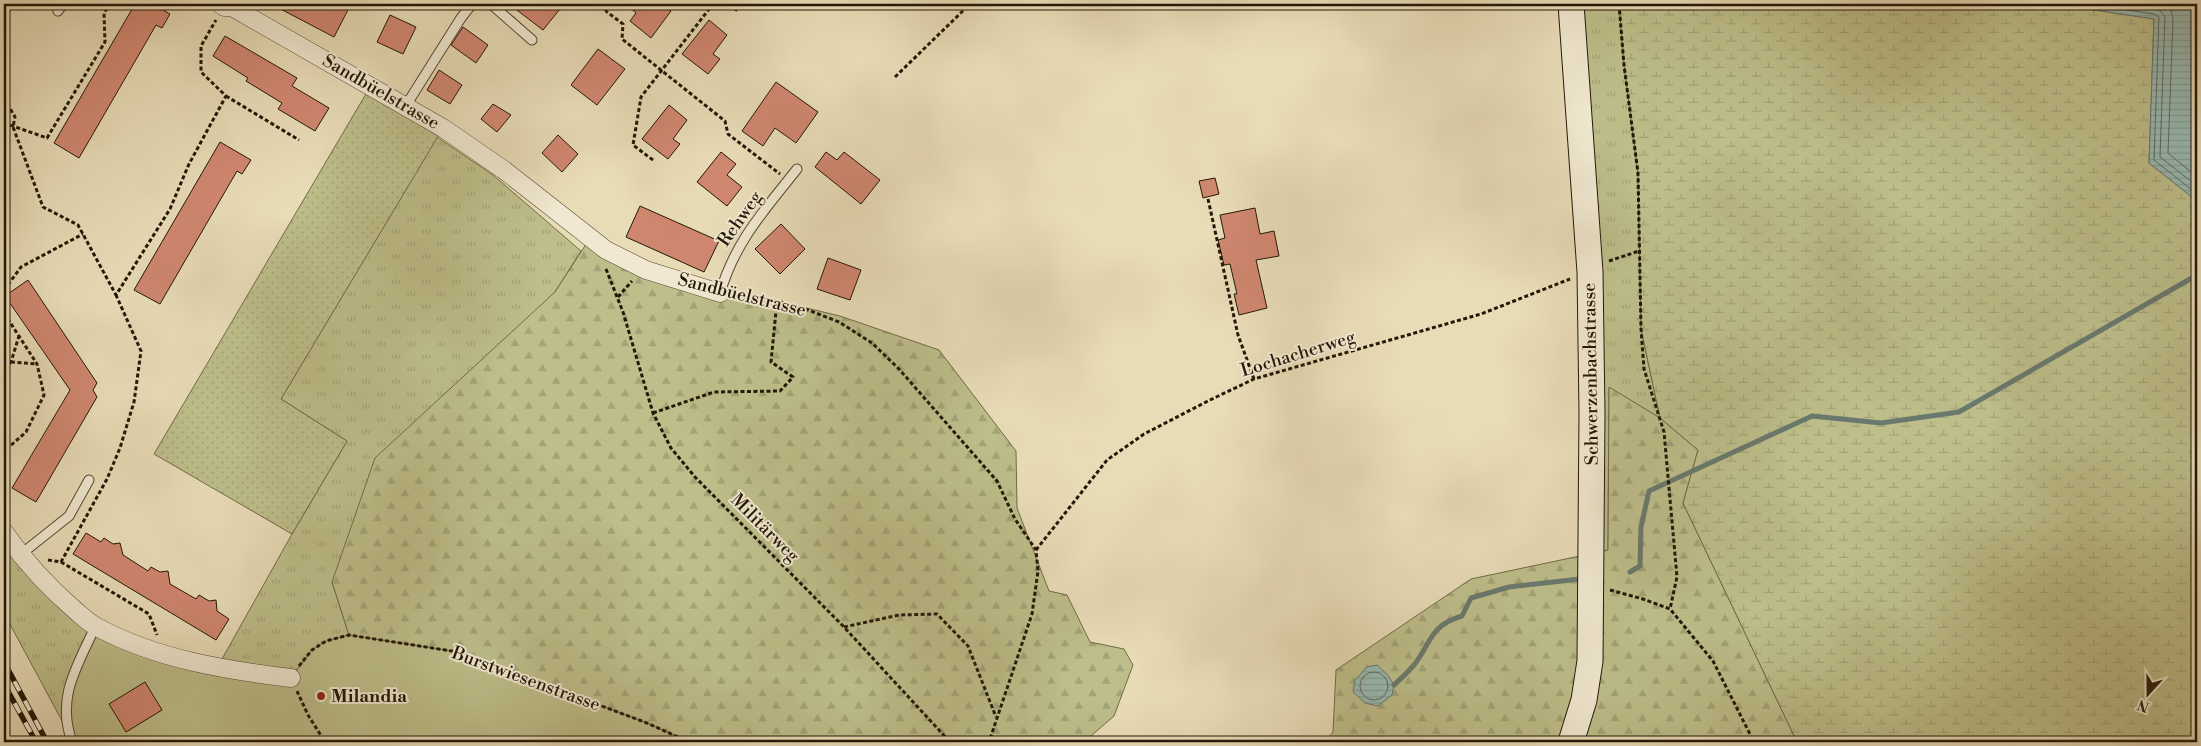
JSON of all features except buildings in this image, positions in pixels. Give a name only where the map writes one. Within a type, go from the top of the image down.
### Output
[{"type":"street","name":"Schwerzenbachstrasse","points":[[1571,4],[1590,272],[1592,587],[1590,660],[1584,700],[1571,742]]},
{"type":"street","name":"Sandbüelstrasse","points":[[222,5],[232,7],[443,128],[504,170],[606,250],[646,270],[720,293]]},
{"type":"street","points":[[4,532],[24,560],[61,598],[95,627],[164,654],[217,668],[291,678]]},
{"type":"lane","points":[[405,106],[460,18],[472,4]]},
{"type":"lane","points":[[491,4],[532,40]]},
{"type":"lane","name":"Rehweg","points":[[720,293],[728,268],[741,240],[797,169]]},
{"type":"lane","points":[[24,560],[69,516],[89,480]]},
{"type":"lane","points":[[72,742],[65,708],[69,684],[95,627]]},
{"type":"path","points":[[4,123],[47,138],[105,42],[104,13],[110,4]]},
{"type":"path","points":[[602,4],[607,12],[622,24],[622,39],[725,121],[728,134],[788,180]]},
{"type":"path","points":[[653,160],[633,145],[641,97],[713,4]]},
{"type":"path","points":[[729,4],[738,11]]},
{"type":"path","points":[[895,77],[970,4]]},
{"type":"path","points":[[1619,4],[1624,65],[1638,173],[1644,369],[1664,432],[1676,577],[1670,609]]},
{"type":"path","points":[[222,5],[201,46],[201,72],[226,96],[299,140]]},
{"type":"path","points":[[116,296],[170,209],[189,164],[226,96]]},
{"type":"path","points":[[4,98],[15,117],[13,127],[43,207],[78,225],[116,296],[141,351],[134,402],[120,448],[107,479],[61,562]]},
{"type":"path","points":[[1208,199],[1238,335],[1254,380]]},
{"type":"path","points":[[4,290],[21,267],[83,234]]},
{"type":"path","name":"Lochacherweg","points":[[1036,550],[1107,460],[1144,434],[1254,380],[1481,314],[1590,272],[1606,262],[1639,251]]},
{"type":"path","name":"Sandbüelstrasse","points":[[720,293],[777,301],[803,308],[838,322],[872,343],[899,369],[997,481],[1015,519],[1036,550]]},
{"type":"path","name":"Militärweg","points":[[617,298],[653,413],[671,448],[694,477],[844,627],[950,742]]},
{"type":"path","points":[[653,413],[714,392],[780,392],[793,377],[771,362],[777,301]]},
{"type":"path","points":[[4,312],[37,364],[44,395],[26,432],[9,447],[4,448]]},
{"type":"path","points":[[4,367],[11,362],[19,336]]},
{"type":"path","points":[[11,362],[37,364]]},
{"type":"path","points":[[989,742],[1032,614],[1038,571],[1036,550]]},
{"type":"path","points":[[24,560],[43,559],[61,562],[149,614],[164,654]]},
{"type":"path","points":[[1592,587],[1643,599],[1670,609],[1713,661],[1754,742]]},
{"type":"path","points":[[844,627],[899,615],[937,614],[968,646],[996,718]]},
{"type":"path","name":"Burstwiesenstrasse","points":[[291,678],[312,650],[326,641],[349,635],[458,652],[647,723],[689,742]]},
{"type":"path","points":[[291,678],[308,716],[325,742]]},
{"type":"green space","points":[[1571,4],[1619,4],[1624,65],[1638,173],[1641,329],[1660,418],[1609,388],[1608,550],[1592,555]]},
{"type":"green space","points":[[1619,4],[2072,4],[2075,7],[2154,19],[2149,163],[2197,201],[2197,742],[1797,742],[1683,503],[1698,450],[1660,418],[1641,329],[1638,173],[1624,65]]},
{"type":"green space","points":[[370,87],[443,128],[281,399],[347,441],[292,534],[154,454]]},
{"type":"green space","points":[[437,137],[493,175],[581,251],[555,292],[332,582],[349,635],[315,649],[303,661],[291,678],[217,668],[292,534],[347,441],[281,399]]},
{"type":"green space","points":[[590,238],[720,293],[777,301],[840,316],[939,350],[1016,451],[1017,508],[1049,591],[1067,595],[1090,642],[1124,649],[1133,665],[1114,716],[1084,742],[689,742],[647,723],[458,652],[349,635],[332,582],[375,458],[555,292]]},
{"type":"green space","points":[[1609,387],[1660,418],[1698,450],[1683,503],[1797,742],[1325,742],[1333,732],[1336,670],[1471,579],[1608,550]]},
{"type":"green space","points":[[4,532],[95,627],[68,732],[4,613]]},
{"type":"green space","name":"Milandia","points":[[95,627],[122,639],[291,678],[312,650],[326,641],[349,635],[458,652],[647,723],[689,742],[72,742],[65,708]]},
{"type":"water","points":[[2072,4],[2197,4],[2197,201],[2149,163],[2154,19],[2075,7]]},
{"type":"water","points":[[1377,665],[1387,674],[1394,685],[1392,695],[1378,706],[1365,703],[1353,692],[1355,680],[1367,667]]},
{"type":"waterway","points":[[1630,572],[1640,566],[1641,527],[1649,491],[1812,416],[1881,423],[1959,412],[2197,275]]},
{"type":"waterway","points":[[1394,685],[1414,665],[1437,630],[1451,620],[1462,616],[1471,598],[1509,587],[1580,579]]},
{"type":"railway","points":[[4,662],[47,742]]},
{"type":"railway","points":[[4,684],[36,742]]},
{"type":"place","name":"Milandia","points":[[321,696]]}]
